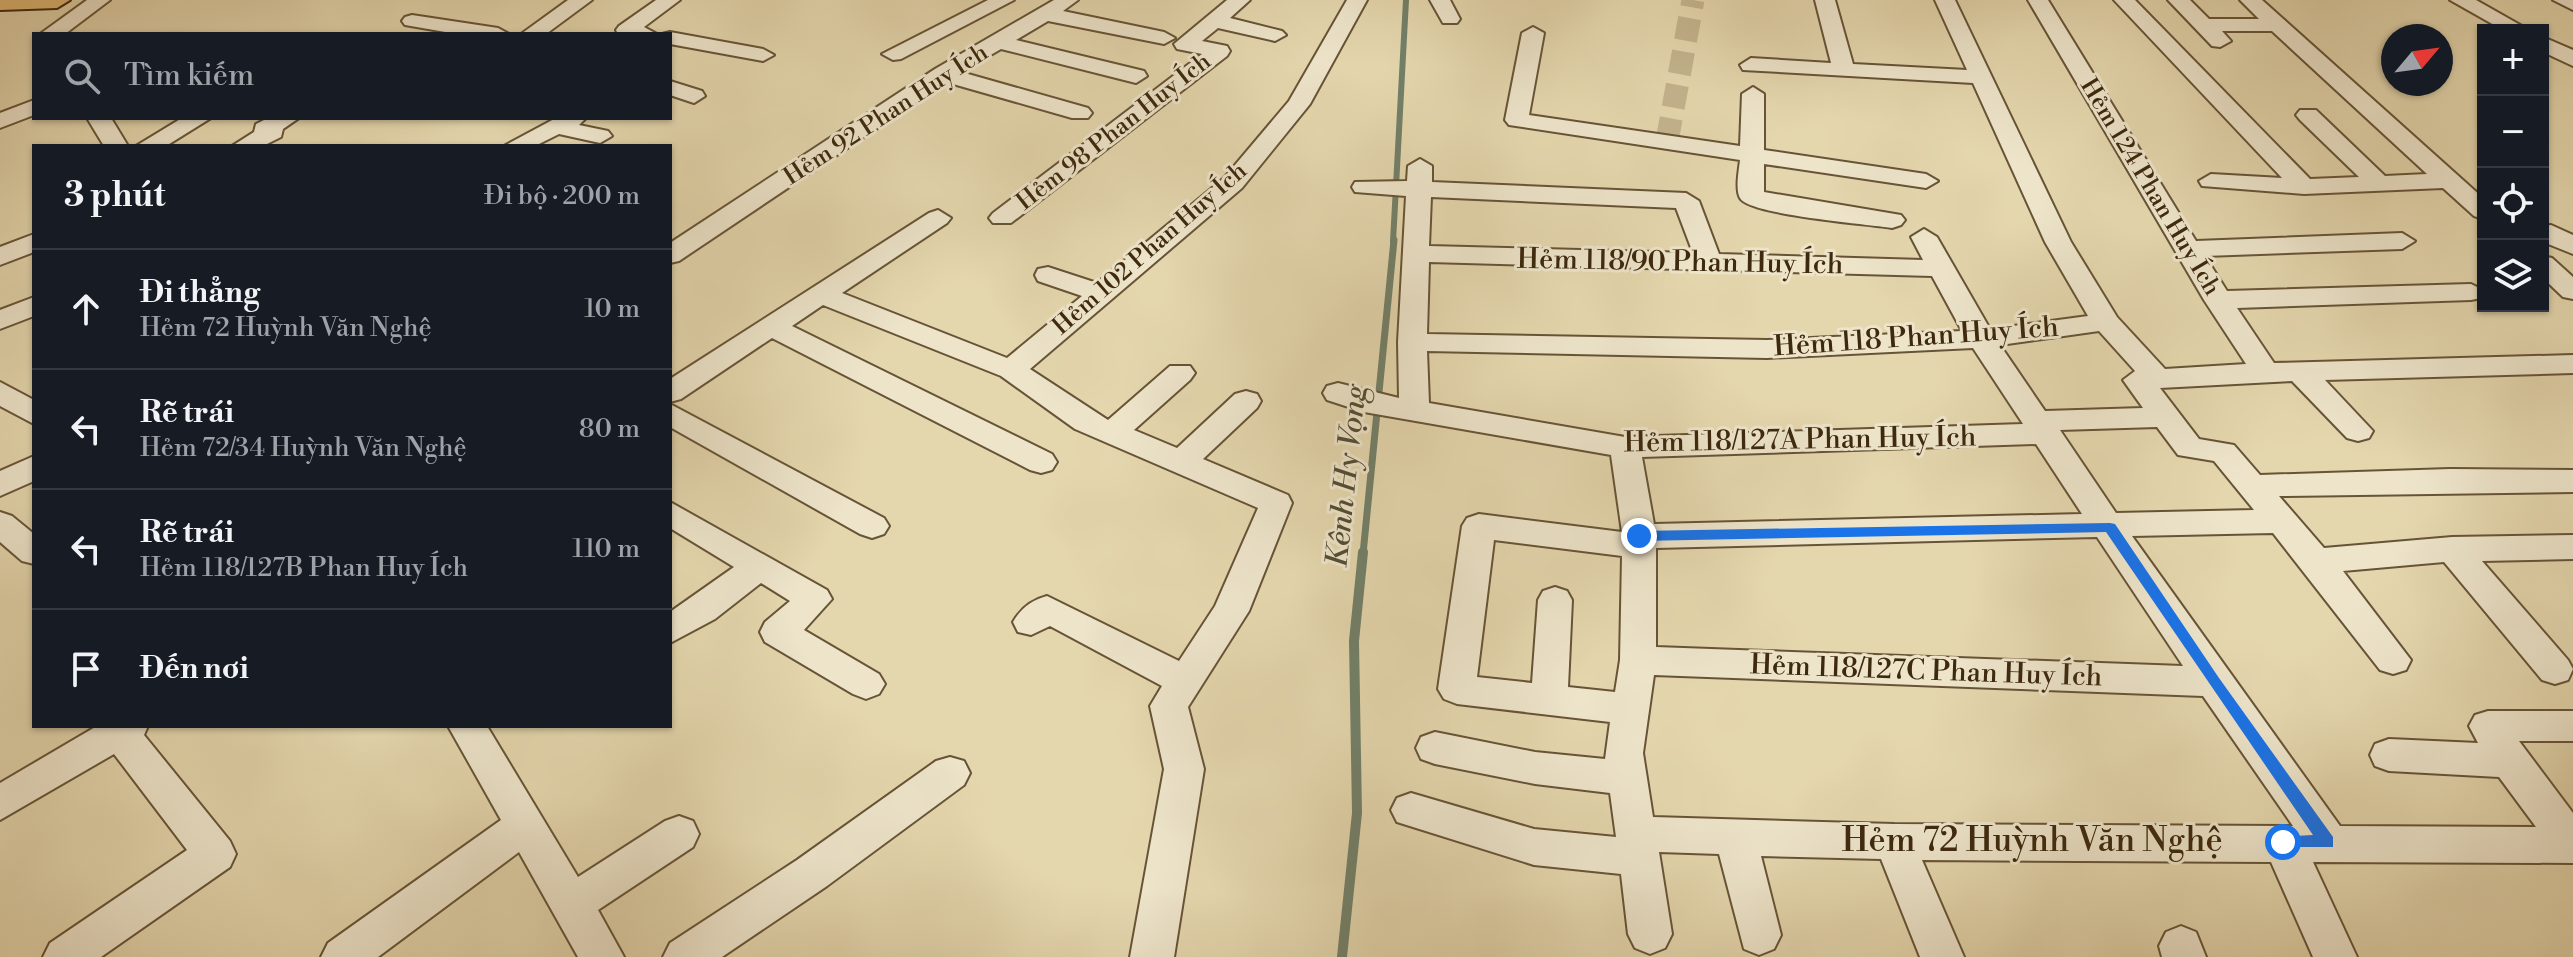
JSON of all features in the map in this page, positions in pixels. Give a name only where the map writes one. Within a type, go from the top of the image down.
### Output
[{"type":"main road","points":[[0,2],[57,0]]},
{"type":"street","points":[[54,32],[100,0]]},
{"type":"street","points":[[535,32],[582,0]]},
{"type":"street","points":[[636,32],[626,30],[670,0]]},
{"type":"street","points":[[893,54],[1004,0]]},
{"type":"street","name":"Hẻm 92 Phan Huy Ích","points":[[672,254],[943,74],[1068,0]]},
{"type":"street","name":"Hẻm 98 Phan Huy Ích","points":[[1002,218],[1219,51],[1185,44],[1240,0]]},
{"type":"street","name":"Hẻm 102 Phan Huy Ích","points":[[1011,370],[1233,183],[1299,104],[1357,0]]},
{"type":"street","points":[[1440,0],[1450,19]]},
{"type":"street","points":[[1825,0],[1844,70]]},
{"type":"street","name":"Hẻm 118 Phan Huy Ích","points":[[1412,342],[1767,349],[1981,339],[2106,322],[2058,242],[1945,0]]},
{"type":"street","name":"Hẻm 124 Phan Huy Ích","points":[[2038,0],[2218,300],[2266,372]]},
{"type":"street","points":[[2124,0],[2304,187]]},
{"type":"street","points":[[2178,0],[2220,41]]},
{"type":"street","points":[[2250,0],[2477,206]]},
{"type":"street","points":[[2460,0],[2507,24]]},
{"type":"street","points":[[2563,0],[2573,4]]},
{"type":"street","points":[[1045,14],[1164,38]]},
{"type":"street","points":[[412,21],[485,32]]},
{"type":"street","points":[[1214,21],[1275,35]]},
{"type":"street","points":[[2204,25],[2276,25]]},
{"type":"street","points":[[1533,33],[1517,120],[1926,181]]},
{"type":"street","points":[[672,38],[763,55]]},
{"type":"street","points":[[999,42],[1136,76]]},
{"type":"street","points":[[2549,46],[2573,59]]},
{"type":"street","points":[[1751,65],[1981,77]]},
{"type":"street","points":[[943,74],[1080,113]]},
{"type":"street","points":[[672,89],[694,96]]},
{"type":"street","points":[[1753,94],[1751,196],[1767,203],[1892,220]]},
{"type":"street","points":[[0,121],[32,108]]},
{"type":"street","points":[[2308,115],[2379,183]]},
{"type":"street","points":[[100,120],[115,144]]},
{"type":"street","points":[[152,144],[195,120]]},
{"type":"street","points":[[248,144],[273,132],[264,129],[283,120]]},
{"type":"street","points":[[520,144],[560,122],[600,136]]},
{"type":"street","points":[[1364,187],[1419,178],[1686,201],[1710,264]]},
{"type":"street","points":[[1405,408],[1419,254],[1419,178]]},
{"type":"street","points":[[2211,181],[2304,187],[2448,180]]},
{"type":"street","points":[[672,391],[938,218]]},
{"type":"street","points":[[2549,233],[2573,246]]},
{"type":"street","points":[[1924,237],[1981,339],[2213,682],[2328,842]]},
{"type":"street","points":[[2188,249],[2402,241]]},
{"type":"street","points":[[0,257],[32,243]]},
{"type":"street","name":"Hẻm 118/90 Phan Huy Ích","points":[[1419,254],[1940,268]]},
{"type":"street","points":[[1048,275],[1101,294]]},
{"type":"street","points":[[2218,300],[2471,292]]},
{"type":"street","points":[[823,295],[1011,370],[1086,422],[1276,503],[1231,611],[1169,706],[1184,769],[1152,957]]},
{"type":"street","points":[[0,321],[32,306]]},
{"type":"street","points":[[2106,322],[2157,378]]},
{"type":"street","points":[[772,327],[1041,462]]},
{"type":"street","points":[[2393,660],[2242,475],[2218,449],[2190,449],[2138,380],[2266,372],[2573,364]]},
{"type":"street","points":[[2299,371],[2358,431]]},
{"type":"street","points":[[1112,433],[1180,373]]},
{"type":"street","points":[[0,392],[32,413]]},
{"type":"street","name":"Hẻm 118/127A Phan Huy Ích","points":[[1351,397],[1625,447],[2042,427],[2165,417]]},
{"type":"street","points":[[1180,463],[1246,401]]},
{"type":"street","points":[[672,415],[872,526]]},
{"type":"street","points":[[1625,447],[1639,541],[1638,660],[1624,753],[1650,934]]},
{"type":"street","points":[[0,485],[32,468]]},
{"type":"street","points":[[2242,475],[2573,481]]},
{"type":"street","points":[[672,514],[815,599],[778,632],[866,684]]},
{"type":"street","points":[[1631,709],[1457,689],[1479,526],[1639,541],[2110,528],[2300,543],[2452,549],[2573,547]]},
{"type":"street","points":[[2452,549],[2555,670]]},
{"type":"street","points":[[672,628],[703,610],[759,566]]},
{"type":"street","points":[[1549,700],[1555,600]]},
{"type":"street","points":[[1031,622],[1047,609],[1185,681]]},
{"type":"street","name":"Hẻm 118/127C Phan Huy Ích","points":[[1638,660],[2213,682]]},
{"type":"street","points":[[2573,726],[2488,726],[2510,761],[2573,845]]},
{"type":"street","points":[[468,728],[602,957]]},
{"type":"street","points":[[0,803],[124,729],[215,854],[65,957]]},
{"type":"street","points":[[1435,748],[1535,768],[1628,778]]},
{"type":"street","points":[[2389,755],[2510,761]]},
{"type":"street","points":[[685,957],[812,873],[950,773]]},
{"type":"street","name":"Hẻm 72 Huỳnh Văn Nghệ","points":[[1411,810],[1534,847],[1637,846],[1736,837],[1894,842],[2573,845]]},
{"type":"street","points":[[343,957],[525,825]]},
{"type":"street","points":[[571,905],[679,834]]},
{"type":"street","points":[[1736,837],[1759,935]]},
{"type":"street","points":[[1894,842],[1942,957]]},
{"type":"street","points":[[2283,842],[2335,957]]},
{"type":"waterway","name":"Kênh Hy Vọng","points":[[1393,242],[1406,0]]},
{"type":"waterway","name":"Kênh Hy Vọng","points":[[1363,554],[1394,240]]},
{"type":"waterway","name":"Kênh Hy Vọng","points":[[1342,957],[1357,813],[1354,641],[1363,552]]},
{"type":"tunnel","points":[[1667,141],[1693,0]]},
{"type":"route","points":[[1639,536],[2110,528],[2213,682],[2328,842],[2283,842]]}]
